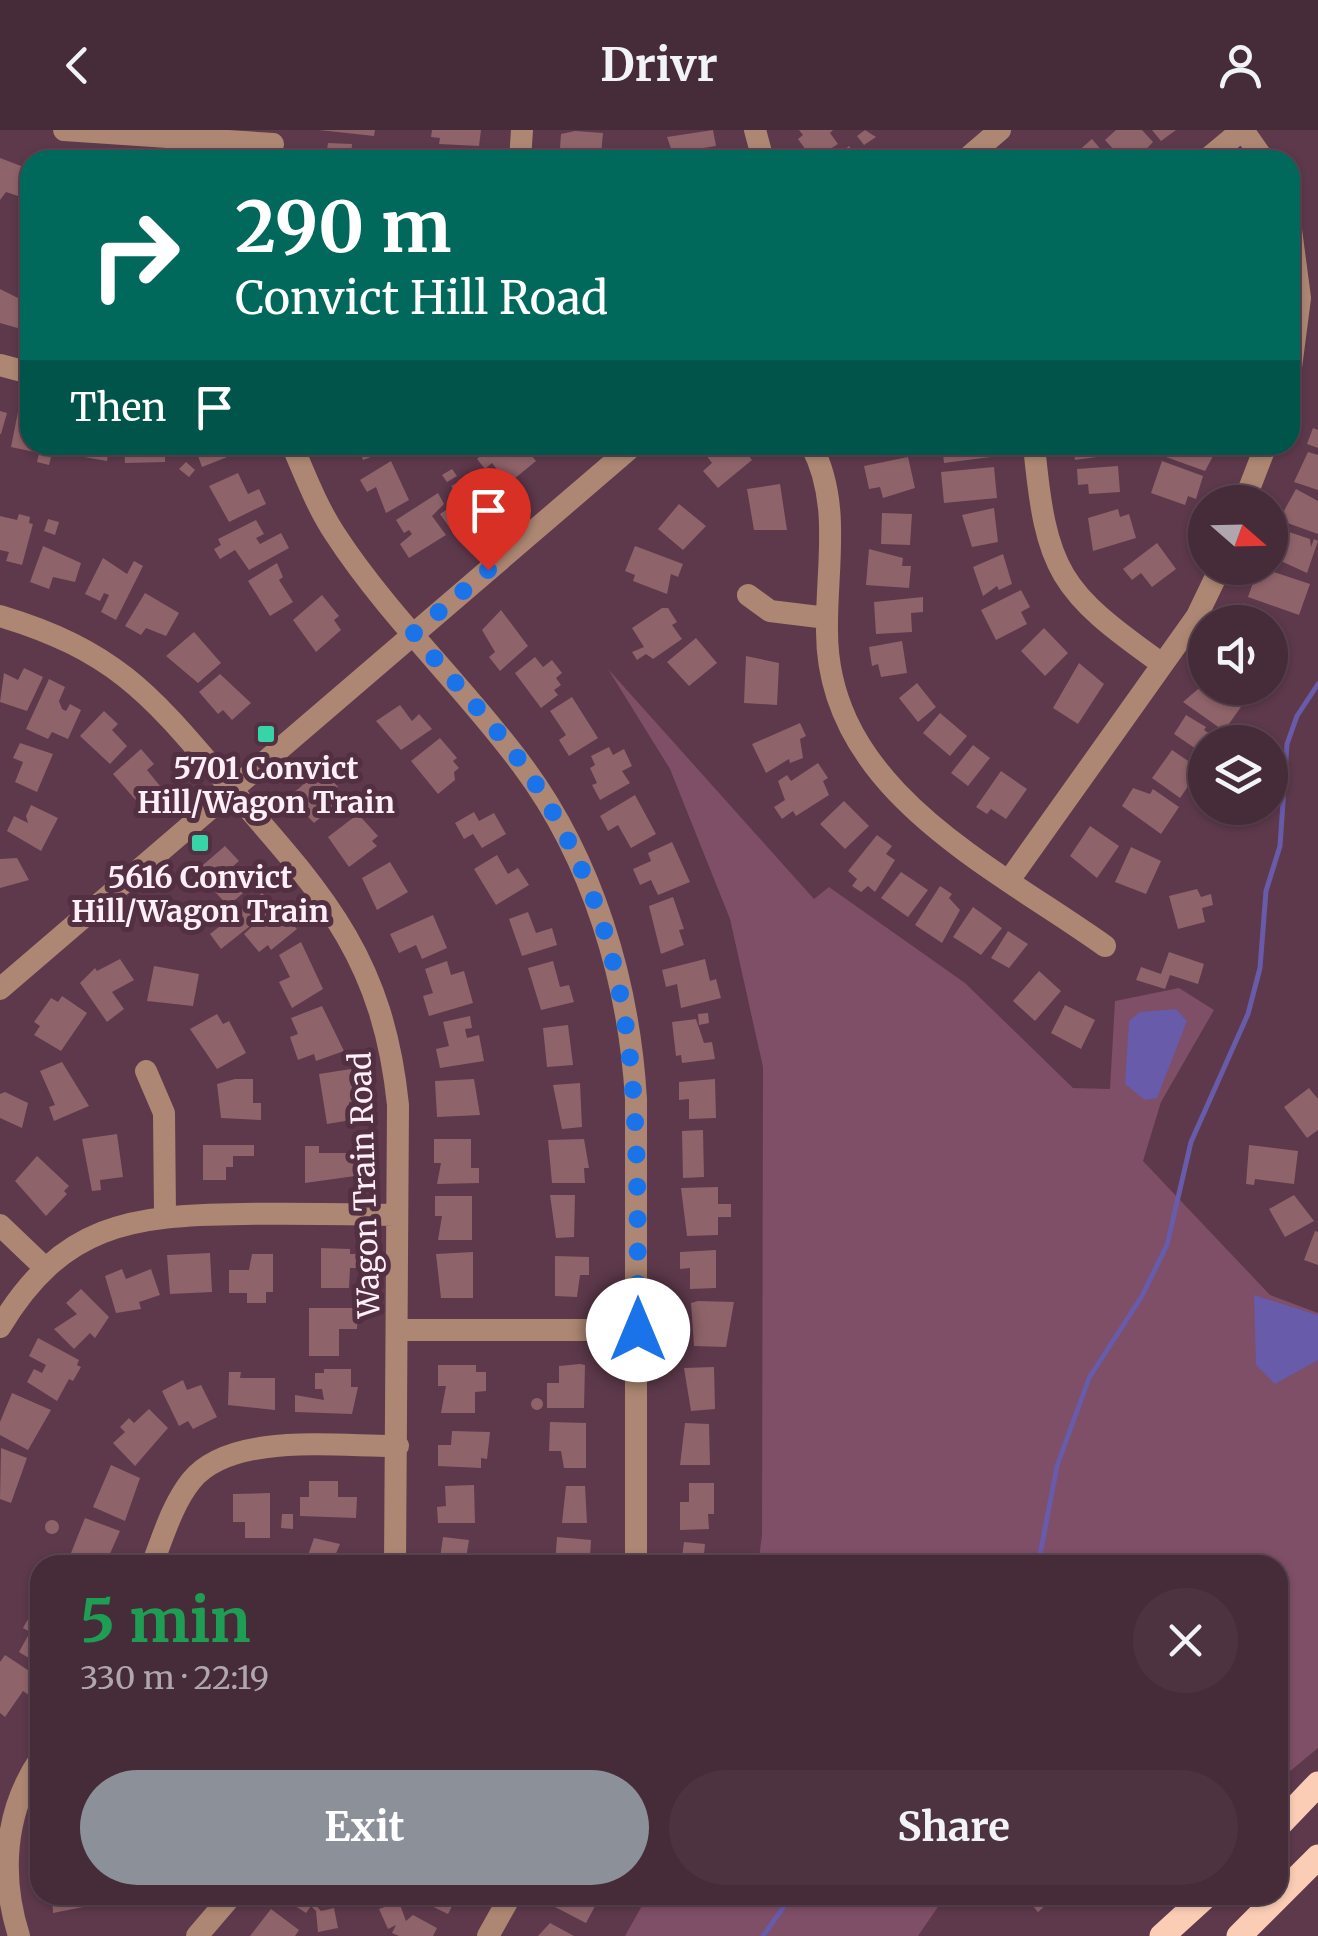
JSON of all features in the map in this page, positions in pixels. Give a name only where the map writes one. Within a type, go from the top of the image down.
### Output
[{"type":"main road","points":[[1288,1816],[1318,1784]]},
{"type":"main road","points":[[1288,1887],[1318,1857]]},
{"type":"main road","points":[[1162,1936],[1196,1905]]},
{"type":"main road","points":[[1240,1936],[1271,1905]]},
{"type":"street","points":[[64,130],[273,145]]},
{"type":"street","points":[[977,150],[1000,130]]},
{"type":"street","points":[[1218,150],[1243,130]]},
{"type":"street","points":[[297,455],[332,531],[524,766],[573,851],[609,942],[625,1004],[634,1068],[636,1555]]},
{"type":"street","points":[[607,455],[614,463]]},
{"type":"street","points":[[0,988],[623,455]]},
{"type":"street","points":[[815,455],[829,495],[826,618],[831,678],[848,725],[871,764],[911,808],[1105,946]]},
{"type":"street","points":[[1035,455],[1047,542],[1064,578],[1082,603],[1162,664]]},
{"type":"street","points":[[1251,485],[1262,455]]},
{"type":"street","points":[[1010,879],[1197,616],[1212,585]]},
{"type":"street","points":[[748,594],[770,611],[826,618]]},
{"type":"street","name":"Wagon Train Road","points":[[0,616],[59,635],[124,672],[169,714],[325,898],[376,994],[392,1047],[396,1086],[399,1330],[395,1555]]},
{"type":"street","points":[[146,1070],[164,1113],[165,1214]]},
{"type":"street","points":[[0,1327],[45,1268],[110,1228],[165,1214],[398,1215]]},
{"type":"street","points":[[0,1224],[45,1268]]},
{"type":"street","points":[[399,1330],[638,1330]]},
{"type":"street","points":[[156,1555],[183,1493],[214,1461],[264,1448],[398,1446]]},
{"type":"street","points":[[19,1936],[7,1892],[3,1836],[30,1776]]},
{"type":"street","points":[[197,1936],[223,1905]]},
{"type":"street","points":[[488,1936],[505,1905]]},
{"type":"shaded area","points":[[608,669],[814,899],[829,887],[965,983],[1073,1088],[1110,1089],[1115,1001],[1179,988],[1214,1010],[1161,1102],[1143,1161],[1270,1295],[1318,1313],[1318,1748],[1289,1772],[1288,1555],[759,1555],[763,1067],[730,919],[670,769]]},
{"type":"shaded area","points":[[1176,1009],[1187,1021],[1157,1098],[1145,1100],[1125,1084],[1129,1021],[1140,1012]]},
{"type":"shaded area","points":[[1254,1295],[1318,1315],[1318,1360],[1275,1384],[1256,1365]]},
{"type":"shaded area","points":[[642,1905],[939,1905],[918,1936],[625,1936]]},
{"type":"building","points":[[319,130],[375,130],[374,136]]},
{"type":"building","points":[[432,130],[481,130],[479,146],[439,144],[440,138],[431,137]]},
{"type":"building","points":[[713,130],[716,146],[672,150],[667,137]]},
{"type":"building","points":[[799,130],[833,130],[830,133],[838,144],[829,150],[806,150],[798,139],[803,135]]},
{"type":"building","points":[[865,130],[876,137],[864,145],[857,136]]},
{"type":"building","points":[[1116,130],[1142,130],[1153,142],[1145,150],[1114,150],[1105,140]]},
{"type":"building","points":[[1152,130],[1176,130],[1161,141]]},
{"type":"building","points":[[603,133],[601,150],[560,148],[561,134]]},
{"type":"building","points":[[1092,139],[1101,150],[1079,150]]},
{"type":"building","points":[[328,143],[352,144],[352,150],[315,150],[315,148],[327,149]]},
{"type":"building","points":[[0,158],[20,166],[20,197],[6,192],[0,200]]},
{"type":"building","points":[[0,289],[20,299],[20,329],[0,323]]},
{"type":"building","points":[[0,411],[7,413],[1,434],[0,434]]},
{"type":"building","points":[[18,412],[20,449],[11,447]]},
{"type":"building","points":[[1313,428],[1318,430],[1318,448],[1307,444]]},
{"type":"building","points":[[1308,452],[1318,455],[1318,490],[1294,482]]},
{"type":"building","points":[[39,455],[52,455],[49,465],[37,462]]},
{"type":"building","points":[[73,455],[108,455],[107,461]]},
{"type":"building","points":[[125,455],[165,455],[165,462],[125,463]]},
{"type":"building","points":[[198,455],[232,455],[202,467]]},
{"type":"building","points":[[481,455],[531,455],[536,461],[508,484],[492,463],[485,469],[477,459]]},
{"type":"building","points":[[706,455],[748,455],[752,460],[718,488],[703,471],[712,463]]},
{"type":"building","points":[[943,455],[991,457],[944,463]]},
{"type":"building","points":[[1074,455],[1111,455],[1075,460]]},
{"type":"building","points":[[1160,455],[1214,455],[1205,471]]},
{"type":"building","points":[[908,457],[915,488],[883,498],[880,487],[869,489],[864,466]]},
{"type":"building","points":[[391,461],[409,500],[386,513],[376,487],[367,492],[360,480]]},
{"type":"building","points":[[1162,461],[1203,476],[1200,485],[1188,485],[1185,505],[1151,493]]},
{"type":"building","points":[[186,462],[195,470],[189,477],[179,469]]},
{"type":"building","points":[[1118,466],[1120,492],[1089,494],[1088,484],[1078,485],[1077,469]]},
{"type":"building","points":[[994,467],[997,498],[944,503],[941,472]]},
{"type":"building","points":[[452,469],[457,476],[447,482],[442,475]]},
{"type":"building","points":[[238,473],[248,494],[259,489],[266,504],[229,522],[209,486]]},
{"type":"building","points":[[460,481],[465,489],[457,494],[451,486]]},
{"type":"building","points":[[780,484],[787,530],[754,530],[747,489]]},
{"type":"building","points":[[1296,489],[1318,501],[1318,534],[1288,523],[1288,504]]},
{"type":"building","points":[[438,493],[444,504],[432,516],[446,535],[409,558],[400,544],[412,534],[409,530],[404,533],[396,520]]},
{"type":"building","points":[[455,504],[466,521],[452,531],[440,514]]},
{"type":"building","points":[[679,504],[706,526],[683,550],[658,529]]},
{"type":"building","points":[[994,508],[998,542],[972,547],[962,515]]},
{"type":"building","points":[[1118,509],[1120,517],[1129,514],[1136,538],[1093,551],[1088,518]]},
{"type":"building","points":[[882,513],[912,514],[910,545],[881,544]]},
{"type":"building","points":[[19,514],[30,517],[29,523],[33,524],[22,565],[6,561],[9,552],[0,550],[0,516],[17,520]]},
{"type":"building","points":[[48,519],[59,522],[55,535],[44,531]]},
{"type":"building","points":[[256,520],[264,534],[256,538],[260,544],[281,533],[289,548],[249,570],[235,550],[220,559],[214,549],[221,545],[218,539]]},
{"type":"building","points":[[1288,532],[1310,539],[1311,547],[1314,539],[1318,541],[1307,573],[1288,564]]},
{"type":"building","points":[[1157,543],[1176,569],[1152,587],[1141,573],[1132,580],[1123,569]]},
{"type":"building","points":[[43,546],[81,563],[75,582],[53,577],[49,589],[30,582]]},
{"type":"building","points":[[635,546],[683,564],[678,577],[671,574],[667,594],[633,581],[635,575],[625,571]]},
{"type":"building","points":[[869,549],[903,558],[902,566],[911,566],[909,588],[866,585]]},
{"type":"building","points":[[1003,554],[1012,584],[999,590],[997,586],[983,596],[973,567]]},
{"type":"building","points":[[103,558],[127,574],[134,561],[143,566],[116,620],[101,612],[109,595],[104,593],[100,601],[85,594]]},
{"type":"building","points":[[277,563],[283,577],[279,580],[293,602],[270,616],[248,581]]},
{"type":"building","points":[[1288,577],[1310,584],[1299,615],[1288,611],[1288,605],[1271,605],[1248,597],[1252,585],[1288,585]]},
{"type":"building","points":[[1021,590],[1030,607],[1021,612],[1027,624],[996,640],[981,610]]},
{"type":"building","points":[[145,593],[179,613],[166,636],[146,628],[141,635],[125,626]]},
{"type":"building","points":[[322,595],[339,616],[334,620],[341,630],[316,652],[293,620]]},
{"type":"building","points":[[923,597],[923,612],[911,613],[912,632],[876,634],[874,602]]},
{"type":"building","points":[[668,608],[677,622],[672,625],[682,639],[653,659],[646,654],[637,660],[632,652],[644,647],[632,628]]},
{"type":"building","points":[[501,610],[528,646],[500,671],[489,657],[495,652],[482,630]]},
{"type":"building","points":[[1044,628],[1068,653],[1045,676],[1021,651]]},
{"type":"building","points":[[194,632],[221,663],[198,683],[166,656]]},
{"type":"building","points":[[696,638],[717,663],[689,686],[667,662]]},
{"type":"building","points":[[902,641],[907,673],[881,677],[878,664],[872,666],[869,647]]},
{"type":"building","points":[[746,656],[779,663],[777,705],[744,703]]},
{"type":"building","points":[[535,657],[543,667],[552,660],[562,673],[556,678],[561,685],[554,690],[558,695],[541,708],[515,673]]},
{"type":"building","points":[[1079,663],[1104,684],[1078,724],[1053,708]]},
{"type":"building","points":[[24,668],[43,677],[27,711],[0,702],[4,673],[18,680]]},
{"type":"building","points":[[220,674],[251,703],[232,720],[223,710],[218,714],[199,692]]},
{"type":"building","points":[[49,679],[65,687],[59,701],[62,709],[66,711],[70,704],[81,710],[68,739],[52,732],[48,739],[26,729]]},
{"type":"building","points":[[917,683],[936,707],[918,722],[899,698]]},
{"type":"building","points":[[572,697],[598,738],[569,756],[559,740],[566,735],[550,711]]},
{"type":"building","points":[[1188,698],[1188,705],[1242,705],[1228,725],[1216,725],[1183,702]]},
{"type":"building","points":[[400,705],[412,721],[419,714],[432,729],[401,750],[376,721]]},
{"type":"building","points":[[104,711],[118,724],[112,730],[127,746],[110,764],[80,736]]},
{"type":"building","points":[[940,713],[967,736],[950,756],[923,733]]},
{"type":"building","points":[[1186,715],[1203,725],[1188,725],[1188,743],[1174,734]]},
{"type":"building","points":[[800,723],[806,736],[800,739],[803,758],[790,763],[789,759],[766,773],[752,744]]},
{"type":"building","points":[[440,738],[457,758],[453,761],[459,768],[454,772],[455,780],[438,794],[411,761]]},
{"type":"building","points":[[20,743],[53,754],[37,792],[15,782],[23,762],[13,758]]},
{"type":"building","points":[[973,745],[990,758],[968,786],[951,773]]},
{"type":"building","points":[[609,747],[613,755],[624,749],[632,766],[622,771],[630,783],[600,800],[592,785],[597,783],[590,768],[595,765],[591,756]]},
{"type":"building","points":[[141,749],[154,764],[147,770],[160,786],[139,804],[113,774]]},
{"type":"building","points":[[1172,750],[1188,761],[1188,786],[1180,798],[1152,778]]},
{"type":"building","points":[[818,763],[828,778],[823,781],[829,795],[796,816],[793,811],[782,819],[774,807],[785,800],[778,781],[787,775],[791,781]]},
{"type":"building","points":[[322,768],[338,787],[326,798],[333,807],[314,823],[289,797]]},
{"type":"building","points":[[1001,771],[1027,789],[1006,819],[991,809],[987,814],[976,807]]},
{"type":"building","points":[[1133,788],[1150,794],[1153,789],[1179,807],[1161,834],[1122,806]]},
{"type":"building","points":[[635,795],[656,834],[631,848],[618,825],[608,831],[600,816]]},
{"type":"building","points":[[844,801],[869,826],[845,849],[820,824]]},
{"type":"building","points":[[31,805],[58,818],[41,851],[7,831],[14,816],[28,823],[26,816]]},
{"type":"building","points":[[474,812],[479,821],[494,813],[506,834],[482,848],[473,834],[464,839],[455,823]]},
{"type":"building","points":[[358,814],[378,836],[372,841],[377,846],[349,867],[328,837]]},
{"type":"building","points":[[1090,826],[1119,846],[1097,878],[1070,856]]},
{"type":"building","points":[[877,835],[892,846],[886,854],[895,860],[875,892],[868,886],[861,892],[852,886],[857,879],[848,871]]},
{"type":"building","points":[[672,842],[690,882],[658,895],[651,880],[640,885],[633,869],[651,861],[648,853]]},
{"type":"building","points":[[225,846],[239,861],[231,868],[249,888],[228,906],[196,871]]},
{"type":"building","points":[[1131,847],[1161,861],[1146,894],[1115,882]]},
{"type":"building","points":[[497,855],[508,874],[518,868],[529,885],[496,905],[474,869]]},
{"type":"building","points":[[17,858],[29,880],[0,888],[0,859]]},
{"type":"building","points":[[390,862],[408,892],[377,910],[362,878]]},
{"type":"building","points":[[901,872],[928,890],[908,917],[881,898]]},
{"type":"building","points":[[940,886],[952,894],[949,898],[960,910],[942,943],[915,925]]},
{"type":"building","points":[[1197,889],[1201,897],[1211,894],[1213,905],[1202,908],[1205,922],[1178,929],[1169,896]]},
{"type":"building","points":[[262,893],[297,929],[271,950],[268,945],[259,952],[244,934],[255,924],[251,920],[250,926],[221,949],[210,934]]},
{"type":"building","points":[[673,897],[684,929],[679,930],[684,945],[661,954],[649,906]]},
{"type":"building","points":[[973,907],[1002,928],[981,955],[953,937]]},
{"type":"building","points":[[528,912],[536,933],[552,928],[557,945],[522,956],[509,919]]},
{"type":"building","points":[[433,915],[447,948],[422,959],[416,945],[399,953],[390,934]]},
{"type":"building","points":[[1008,931],[1028,944],[1009,968],[991,958]]},
{"type":"building","points":[[301,942],[323,989],[292,1008],[279,982],[290,977],[279,955]]},
{"type":"building","points":[[1169,952],[1204,964],[1198,984],[1170,975],[1165,989],[1136,980],[1141,967],[1161,974]]},
{"type":"building","points":[[120,959],[134,980],[112,992],[124,1009],[107,1022],[80,983],[95,968],[97,971]]},
{"type":"building","points":[[705,959],[710,981],[716,979],[721,998],[681,1008],[677,984],[666,987],[662,970]]},
{"type":"building","points":[[447,961],[451,975],[464,971],[473,1003],[429,1016],[423,996],[433,993],[425,969]]},
{"type":"building","points":[[553,961],[560,987],[569,985],[574,1002],[541,1010],[528,968]]},
{"type":"building","points":[[154,966],[199,974],[193,1006],[147,1001]]},
{"type":"building","points":[[1039,971],[1061,991],[1035,1021],[1013,1001]]},
{"type":"building","points":[[62,996],[87,1013],[61,1051],[34,1035],[40,1026],[34,1022],[51,998],[58,1002]]},
{"type":"building","points":[[1065,1005],[1095,1020],[1081,1049],[1051,1033]]},
{"type":"building","points":[[322,1006],[344,1051],[316,1061],[314,1054],[298,1060],[290,1037],[298,1034],[291,1018]]},
{"type":"building","points":[[708,1013],[709,1023],[699,1025],[698,1014]]},
{"type":"building","points":[[217,1014],[223,1024],[229,1021],[246,1053],[217,1069],[190,1029]]},
{"type":"building","points":[[470,1016],[472,1028],[465,1029],[467,1038],[479,1035],[484,1061],[440,1068],[436,1049],[449,1046],[443,1022]]},
{"type":"building","points":[[696,1019],[704,1043],[712,1042],[715,1059],[682,1063],[681,1055],[676,1056],[672,1022]]},
{"type":"building","points":[[568,1025],[573,1065],[547,1067],[543,1028]]},
{"type":"building","points":[[62,1062],[89,1106],[54,1121],[49,1107],[55,1105],[40,1071]]},
{"type":"building","points":[[351,1069],[356,1101],[349,1102],[351,1120],[327,1124],[319,1074]]},
{"type":"building","points":[[253,1079],[253,1103],[261,1103],[261,1120],[221,1118],[217,1084]]},
{"type":"building","points":[[474,1079],[480,1115],[437,1117],[435,1081]]},
{"type":"building","points":[[715,1079],[716,1118],[689,1119],[689,1099],[679,1100],[679,1082]]},
{"type":"building","points":[[580,1083],[582,1127],[562,1129],[553,1085]]},
{"type":"building","points":[[1309,1088],[1318,1099],[1318,1130],[1307,1138],[1284,1107]]},
{"type":"building","points":[[5,1092],[28,1103],[22,1128],[0,1118],[0,1094]]},
{"type":"building","points":[[703,1130],[704,1177],[683,1178],[682,1131]]},
{"type":"building","points":[[117,1134],[123,1177],[100,1180],[101,1190],[92,1191],[82,1139]]},
{"type":"building","points":[[434,1139],[471,1139],[471,1168],[479,1168],[479,1183],[437,1184],[441,1163],[434,1163]]},
{"type":"building","points":[[584,1139],[589,1168],[584,1168],[585,1183],[552,1183],[548,1140]]},
{"type":"building","points":[[203,1145],[254,1145],[254,1156],[233,1156],[233,1167],[226,1167],[226,1180],[203,1180]]},
{"type":"building","points":[[1249,1145],[1298,1151],[1294,1184],[1255,1179],[1254,1185],[1246,1184]]},
{"type":"building","points":[[305,1146],[319,1146],[319,1153],[356,1153],[355,1176],[305,1183]]},
{"type":"building","points":[[37,1156],[69,1186],[64,1191],[67,1194],[46,1216],[15,1181]]},
{"type":"building","points":[[718,1187],[718,1204],[731,1204],[731,1217],[718,1217],[718,1235],[687,1236],[681,1188]]},
{"type":"building","points":[[550,1195],[575,1195],[574,1237],[556,1238]]},
{"type":"building","points":[[1294,1195],[1314,1221],[1285,1237],[1269,1209]]},
{"type":"building","points":[[435,1196],[472,1196],[472,1240],[438,1240],[442,1216],[435,1216]]},
{"type":"building","points":[[1315,1231],[1318,1232],[1318,1265],[1304,1260]]},
{"type":"building","points":[[321,1248],[350,1249],[350,1254],[358,1254],[358,1268],[350,1268],[349,1288],[321,1288]]},
{"type":"building","points":[[716,1250],[716,1288],[690,1289],[690,1268],[680,1269],[680,1252]]},
{"type":"building","points":[[473,1252],[473,1298],[441,1298],[436,1254]]},
{"type":"building","points":[[210,1253],[212,1292],[170,1294],[167,1255]]},
{"type":"building","points":[[252,1254],[273,1254],[273,1292],[266,1292],[266,1303],[247,1303],[247,1293],[229,1293],[229,1270],[249,1270]]},
{"type":"building","points":[[555,1256],[589,1257],[589,1275],[580,1275],[577,1297],[555,1296]]},
{"type":"building","points":[[122,1269],[126,1279],[151,1269],[160,1295],[139,1302],[141,1309],[116,1313],[105,1276]]},
{"type":"building","points":[[81,1289],[109,1317],[95,1338],[90,1333],[74,1349],[54,1329],[77,1314],[66,1303]]},
{"type":"building","points":[[734,1302],[726,1347],[694,1346],[691,1303]]},
{"type":"building","points":[[309,1308],[358,1308],[357,1329],[339,1329],[339,1356],[309,1356]]},
{"type":"building","points":[[38,1338],[79,1360],[77,1365],[81,1367],[57,1401],[27,1382],[34,1369],[42,1373],[46,1365],[29,1356]]},
{"type":"building","points":[[438,1365],[476,1365],[476,1372],[486,1372],[486,1391],[475,1392],[475,1413],[441,1413],[446,1386],[438,1386]]},
{"type":"building","points":[[585,1365],[584,1408],[547,1408],[547,1383],[559,1383],[559,1366]]},
{"type":"building","points":[[714,1367],[715,1409],[691,1411],[684,1368]]},
{"type":"building","points":[[324,1369],[351,1369],[351,1387],[358,1387],[352,1414],[295,1412],[295,1395],[324,1400],[322,1389],[315,1389],[315,1373],[324,1373]]},
{"type":"building","points":[[229,1372],[241,1372],[240,1378],[275,1378],[275,1410],[228,1405]]},
{"type":"building","points":[[183,1380],[187,1390],[201,1385],[217,1417],[193,1429],[188,1421],[179,1426],[162,1391]]},
{"type":"building","points":[[12,1393],[51,1410],[28,1450],[0,1435],[0,1422]]},
{"type":"building","points":[[537,1398],[543,1404],[537,1410],[531,1404]]},
{"type":"building","points":[[149,1409],[168,1428],[135,1466],[113,1443],[125,1432],[120,1427],[129,1418],[134,1423]]},
{"type":"building","points":[[550,1422],[586,1423],[586,1468],[564,1468],[561,1451],[549,1451]]},
{"type":"building","points":[[685,1423],[709,1424],[710,1465],[680,1465]]},
{"type":"building","points":[[452,1431],[490,1432],[487,1459],[481,1458],[481,1468],[438,1466],[438,1445],[451,1445]]},
{"type":"building","points":[[1,1448],[27,1458],[11,1503],[0,1499]]},
{"type":"building","points":[[111,1465],[140,1478],[125,1521],[93,1507]]},
{"type":"building","points":[[309,1481],[338,1481],[338,1497],[357,1497],[356,1518],[300,1516],[300,1497],[309,1497]]},
{"type":"building","points":[[689,1483],[714,1483],[714,1514],[708,1514],[709,1529],[680,1530],[680,1502],[689,1502]]},
{"type":"building","points":[[474,1485],[475,1523],[438,1523],[437,1507],[446,1506],[445,1486]]},
{"type":"building","points":[[566,1486],[585,1486],[587,1523],[562,1523]]},
{"type":"building","points":[[270,1493],[270,1538],[245,1538],[245,1522],[233,1522],[233,1494]]},
{"type":"building","points":[[282,1514],[293,1514],[293,1529],[281,1528]]},
{"type":"building","points":[[85,1518],[120,1531],[109,1555],[70,1555]]},
{"type":"building","points":[[52,1520],[59,1527],[52,1534],[45,1527]]},
{"type":"building","points":[[443,1537],[469,1540],[467,1555],[440,1555]]},
{"type":"building","points":[[557,1537],[591,1540],[590,1555],[556,1555]]},
{"type":"building","points":[[314,1538],[340,1544],[335,1555],[308,1555]]},
{"type":"building","points":[[684,1542],[705,1544],[704,1555],[682,1555]]},
{"type":"building","points":[[30,1632],[30,1659],[19,1652]]},
{"type":"building","points":[[5,1655],[30,1671],[30,1696],[23,1691],[5,1717],[0,1713],[0,1662]]},
{"type":"building","points":[[53,1905],[88,1905],[88,1906],[53,1913]]},
{"type":"building","points":[[294,1905],[316,1905],[321,1911],[334,1908],[338,1928],[318,1932],[316,1911],[311,1906],[306,1913]]},
{"type":"building","points":[[400,1905],[406,1921],[413,1915],[437,1928],[433,1936],[399,1936],[392,1933],[396,1925],[388,1929],[379,1909]]},
{"type":"building","points":[[429,1905],[453,1905],[448,1914]]},
{"type":"building","points":[[556,1905],[596,1905],[586,1923]]},
{"type":"building","points":[[271,1909],[299,1930],[295,1936],[250,1936]]},
{"type":"building","points":[[550,1923],[574,1936],[538,1936]]},
{"type":"waterway","points":[[1040,1555],[1057,1466],[1089,1378],[1142,1296],[1167,1245],[1191,1142],[1248,1014],[1260,968],[1266,891],[1280,846],[1287,744],[1297,716],[1318,684]]},
{"type":"waterway","points":[[763,1936],[785,1905]]},
{"type":"place","name":"5701 Convict Hill/Wagon Train","points":[[266,734]]},
{"type":"place","name":"5616 Convict Hill/Wagon Train","points":[[200,843]]},
{"type":"route","points":[[488,570],[414,633],[524,766],[573,851],[609,942],[625,1004],[634,1068],[638,1330]]}]
